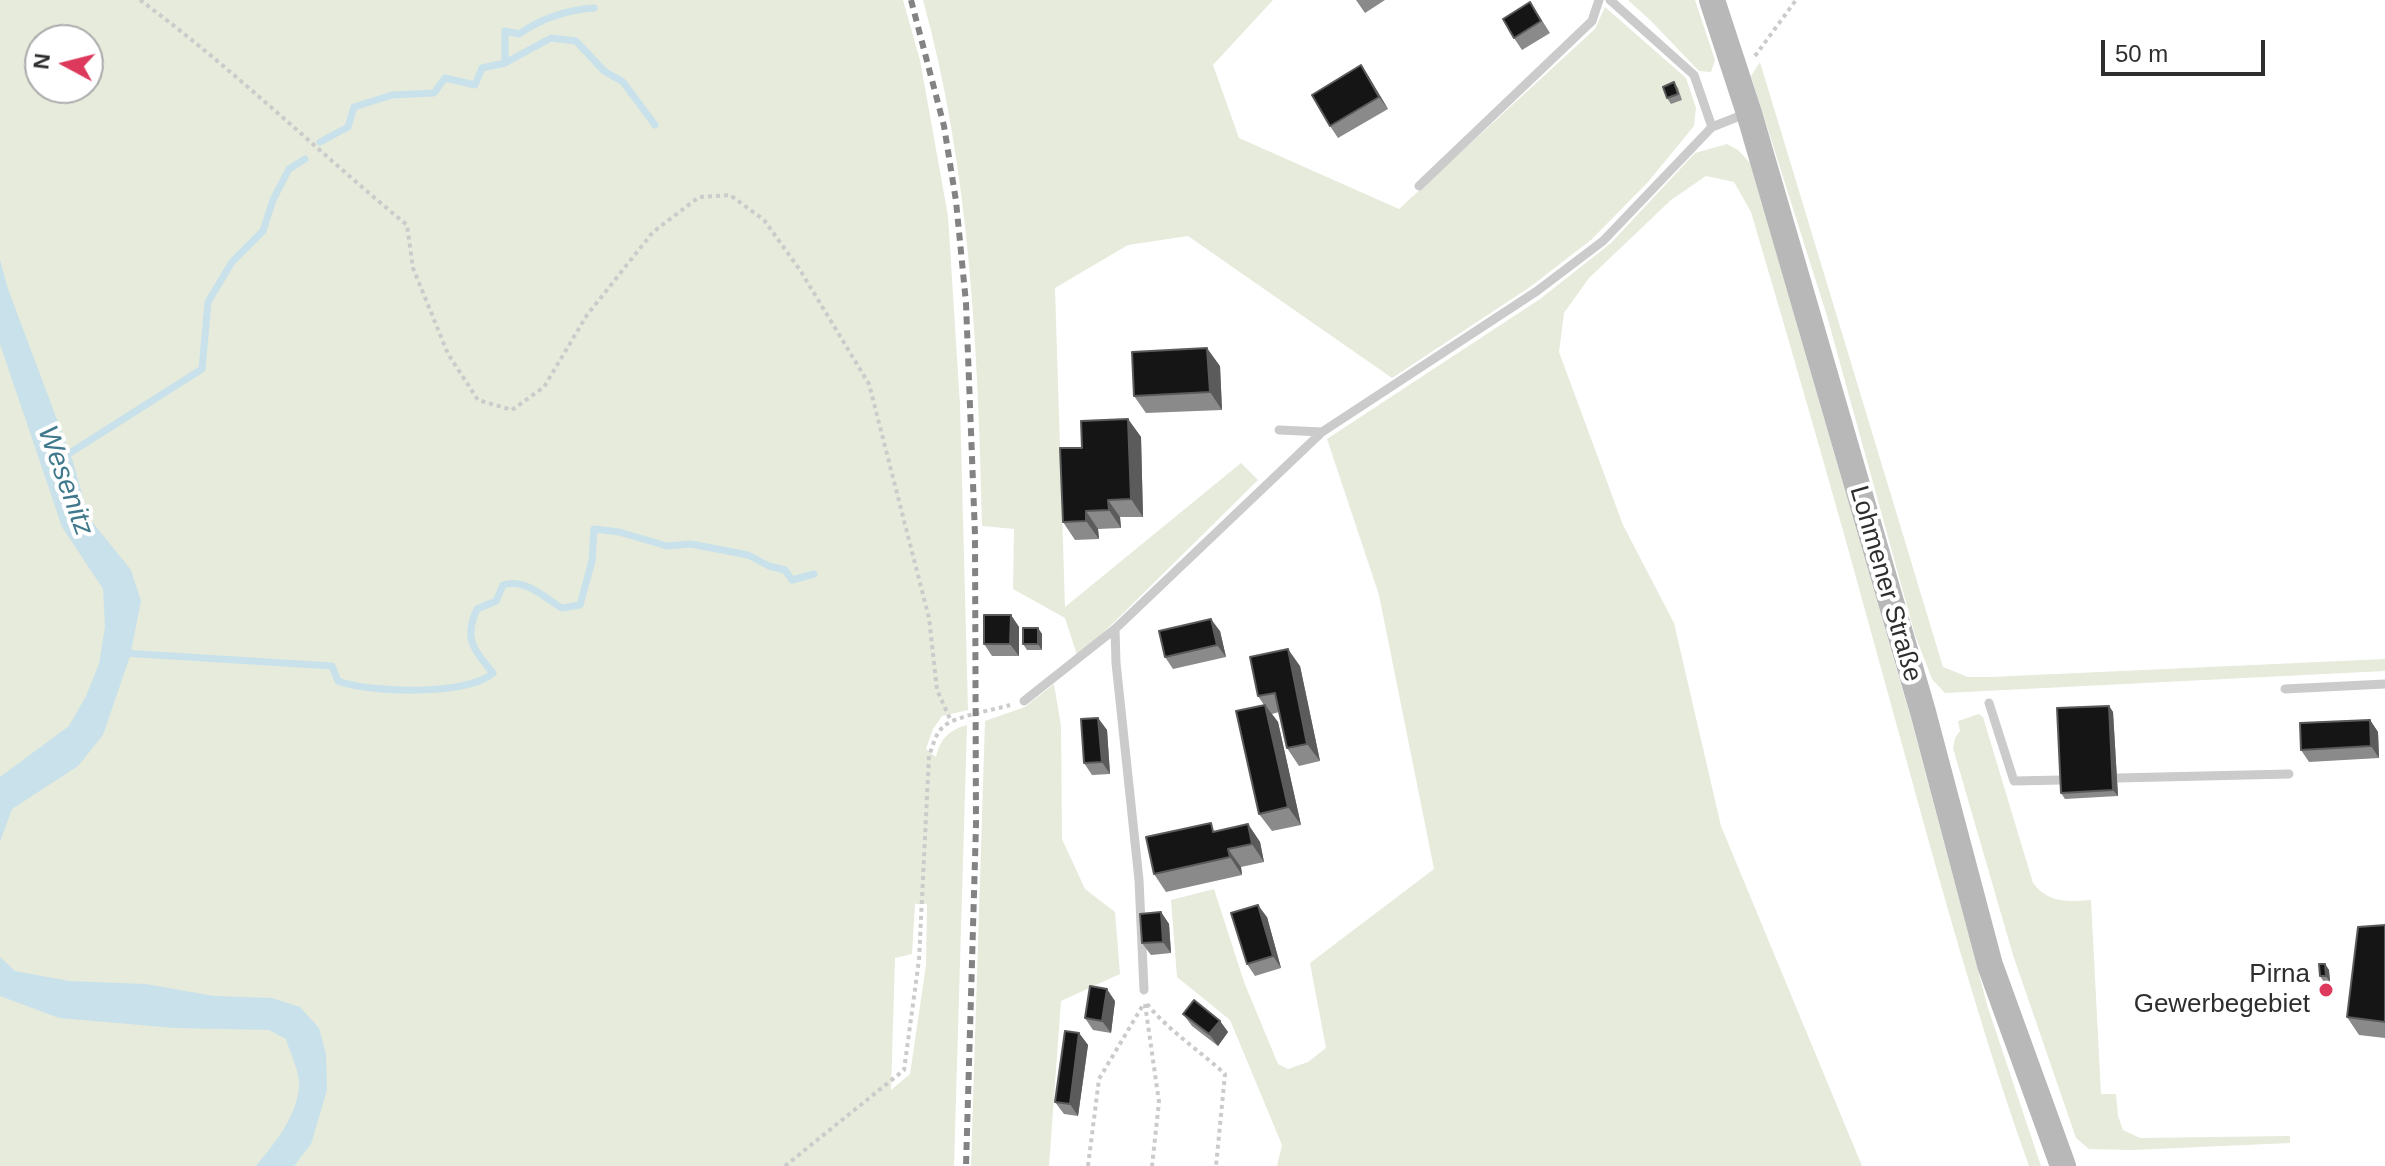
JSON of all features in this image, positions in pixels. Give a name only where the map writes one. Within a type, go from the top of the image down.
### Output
[{"type":"main road","name":"Lohmener Straße","points":[[1712,0],[1749,113],[1923,712],[1990,965],[2063,1166]]},
{"type":"lane","points":[[1419,186],[1592,21],[1599,0]]},
{"type":"lane","points":[[1610,0],[1694,75],[1712,127]]},
{"type":"lane","points":[[1024,701],[1115,629],[1322,432],[1537,291],[1603,241],[1712,127],[1749,113]]},
{"type":"lane","points":[[1279,430],[1322,432]]},
{"type":"lane","points":[[1115,629],[1139,880],[1144,990]]},
{"type":"lane","points":[[2285,689],[2385,684]]},
{"type":"lane","points":[[1989,703],[2014,781],[2062,780]]},
{"type":"lane","points":[[2118,778],[2289,774]]},
{"type":"path","points":[[140,0],[197,41],[343,173],[407,225],[413,268],[448,354],[478,400],[512,410],[544,387],[587,315],[653,232],[699,197],[730,195],[764,220],[808,283],[869,384],[929,618],[937,690],[951,721]]},
{"type":"path","points":[[1738,80],[1796,0]]},
{"type":"path","points":[[785,1166],[904,1070],[919,960],[929,756],[936,737],[943,726],[951,721],[1024,701]]},
{"type":"path","points":[[1088,1166],[1099,1079],[1145,1002]]},
{"type":"path","points":[[1145,1002],[1159,1102],[1152,1166]]},
{"type":"path","points":[[1145,1002],[1158,1018],[1225,1074],[1216,1166]]},
{"type":"shaded area","points":[[0,0],[903,0],[920,60],[948,216],[960,405],[968,710],[942,716],[933,729],[926,749],[936,757],[946,736],[967,725],[954,1166],[0,1166]],"holes":[[[915,904],[927,904],[926,965],[910,1074],[891,1090],[895,958],[912,954]]]},
{"type":"shaded area","points":[[923,0],[1273,0],[1213,65],[1239,138],[1399,209],[1595,29],[1605,7],[1686,78],[1696,108],[1694,126],[1648,182],[1591,240],[1530,287],[1392,378],[1188,236],[1128,245],[1055,288],[1065,607],[1241,463],[1258,480],[1096,640],[1077,655],[1065,618],[1013,589],[1014,529],[982,526],[978,393],[969,261],[951,129]]},
{"type":"shaded area","points":[[1628,0],[1695,0],[1715,60],[1711,72],[1699,71]]},
{"type":"shaded area","points":[[1760,62],[1943,667],[1968,677],[1990,677],[2385,659],[2385,671],[1945,693],[1932,679],[1915,635],[1827,316],[1751,76]]},
{"type":"shaded area","points":[[1727,144],[1750,163],[1910,715],[1988,1008],[2041,1166],[2029,1166],[1968,978],[1751,212],[1734,182],[1706,176],[1671,200],[1589,278],[1564,313],[1559,352],[1623,525],[1674,623],[1721,826],[1862,1166],[1277,1166],[1282,1145],[1230,1020],[1177,977],[1171,900],[1214,889],[1244,982],[1278,1064],[1288,1069],[1308,1062],[1326,1048],[1310,963],[1434,869],[1379,595],[1327,439],[1540,299],[1611,243],[1695,153]]},
{"type":"shaded area","points":[[1054,684],[1061,726],[1062,839],[1085,889],[1115,912],[1120,974],[1061,1001],[1049,1166],[971,1166],[985,721],[1025,707]]},
{"type":"shaded area","points":[[1979,714],[1983,717],[2033,883],[2052,898],[2091,900],[2101,1094],[2116,1094],[2123,1130],[2140,1138],[2290,1136],[2290,1143],[2089,1149],[2076,1138],[2013,955],[1953,748],[1960,731],[1958,721]]},
{"type":"water","name":"Wesenitz","points":[[0,260],[73,462],[89,518],[131,570],[141,601],[130,656],[103,735],[78,766],[12,809],[0,842],[0,777],[69,726],[99,664],[105,627],[103,589],[62,527],[0,344]]},
{"type":"water","points":[[0,957],[15,971],[69,981],[146,984],[214,996],[272,998],[300,1007],[319,1028],[326,1054],[327,1090],[311,1144],[294,1166],[256,1166],[283,1130],[297,1099],[298,1076],[286,1039],[269,1030],[175,1028],[59,1018],[0,996]]},
{"type":"building","points":[[1530,2],[1541,21],[1514,38],[1503,19]]},
{"type":"building","points":[[1361,65],[1379,97],[1330,126],[1312,95]]},
{"type":"building","points":[[1674,82],[1678,94],[1667,98],[1663,87]]},
{"type":"building","points":[[1207,348],[1210,392],[1134,396],[1132,352]]},
{"type":"building","points":[[1128,419],[1131,499],[1108,500],[1109,510],[1086,511],[1086,521],[1063,522],[1060,448],[1082,448],[1081,421]]},
{"type":"building","points":[[984,615],[1011,615],[1010,644],[984,644]]},
{"type":"building","points":[[1211,619],[1217,645],[1165,657],[1159,631]]},
{"type":"building","points":[[1023,628],[1038,628],[1038,644],[1023,644]]},
{"type":"building","points":[[1288,649],[1307,744],[1287,748],[1275,693],[1258,696],[1250,657]]},
{"type":"building","points":[[1265,705],[1288,807],[1259,814],[1236,711]]},
{"type":"building","points":[[2109,706],[2113,790],[2061,793],[2057,708]]},
{"type":"building","points":[[1098,718],[1102,762],[1084,763],[1081,719]]},
{"type":"building","points":[[2370,720],[2371,746],[2301,750],[2300,723]]},
{"type":"building","points":[[1211,823],[1213,832],[1248,824],[1252,844],[1228,849],[1230,857],[1154,874],[1146,837]]},
{"type":"building","points":[[1258,905],[1273,956],[1247,964],[1231,913]]},
{"type":"building","points":[[1161,912],[1163,942],[1142,943],[1140,914]]},
{"type":"building","points":[[2385,925],[2385,1022],[2347,1017],[2358,927]]},
{"type":"building","points":[[2319,964],[2325,964],[2326,976],[2320,976]]},
{"type":"building","points":[[1090,986],[1107,989],[1102,1021],[1085,1018]]},
{"type":"building","points":[[1194,1000],[1220,1021],[1209,1034],[1183,1014]]},
{"type":"building","points":[[1065,1031],[1079,1033],[1070,1104],[1055,1102]]},
{"type":"waterway","points":[[505,63],[505,31],[519,34],[555,16],[594,8]]},
{"type":"waterway","points":[[320,142],[348,127],[354,107],[392,95],[434,93],[445,78],[475,85],[482,68],[505,63],[551,38],[576,41],[604,71],[623,82],[655,125]]},
{"type":"waterway","name":"Wesenitz","points":[[62,458],[202,369],[208,302],[232,262],[263,231],[273,200],[289,169],[305,159]]},
{"type":"waterway","points":[[123,653],[332,666],[338,681],[352,685],[394,690],[441,689],[462,686],[493,673],[476,651],[471,628],[477,609],[496,601],[503,585],[527,586],[562,608],[580,605],[592,561],[594,529],[619,532],[667,546],[691,544],[748,555],[785,570],[792,580],[814,574]]},
{"type":"railway","points":[[911,0],[944,126],[956,201],[966,303],[975,535],[976,825],[966,1166]]},
{"type":"place","name":"Pirna Gewerbegebiet","points":[[2326,990]]}]
